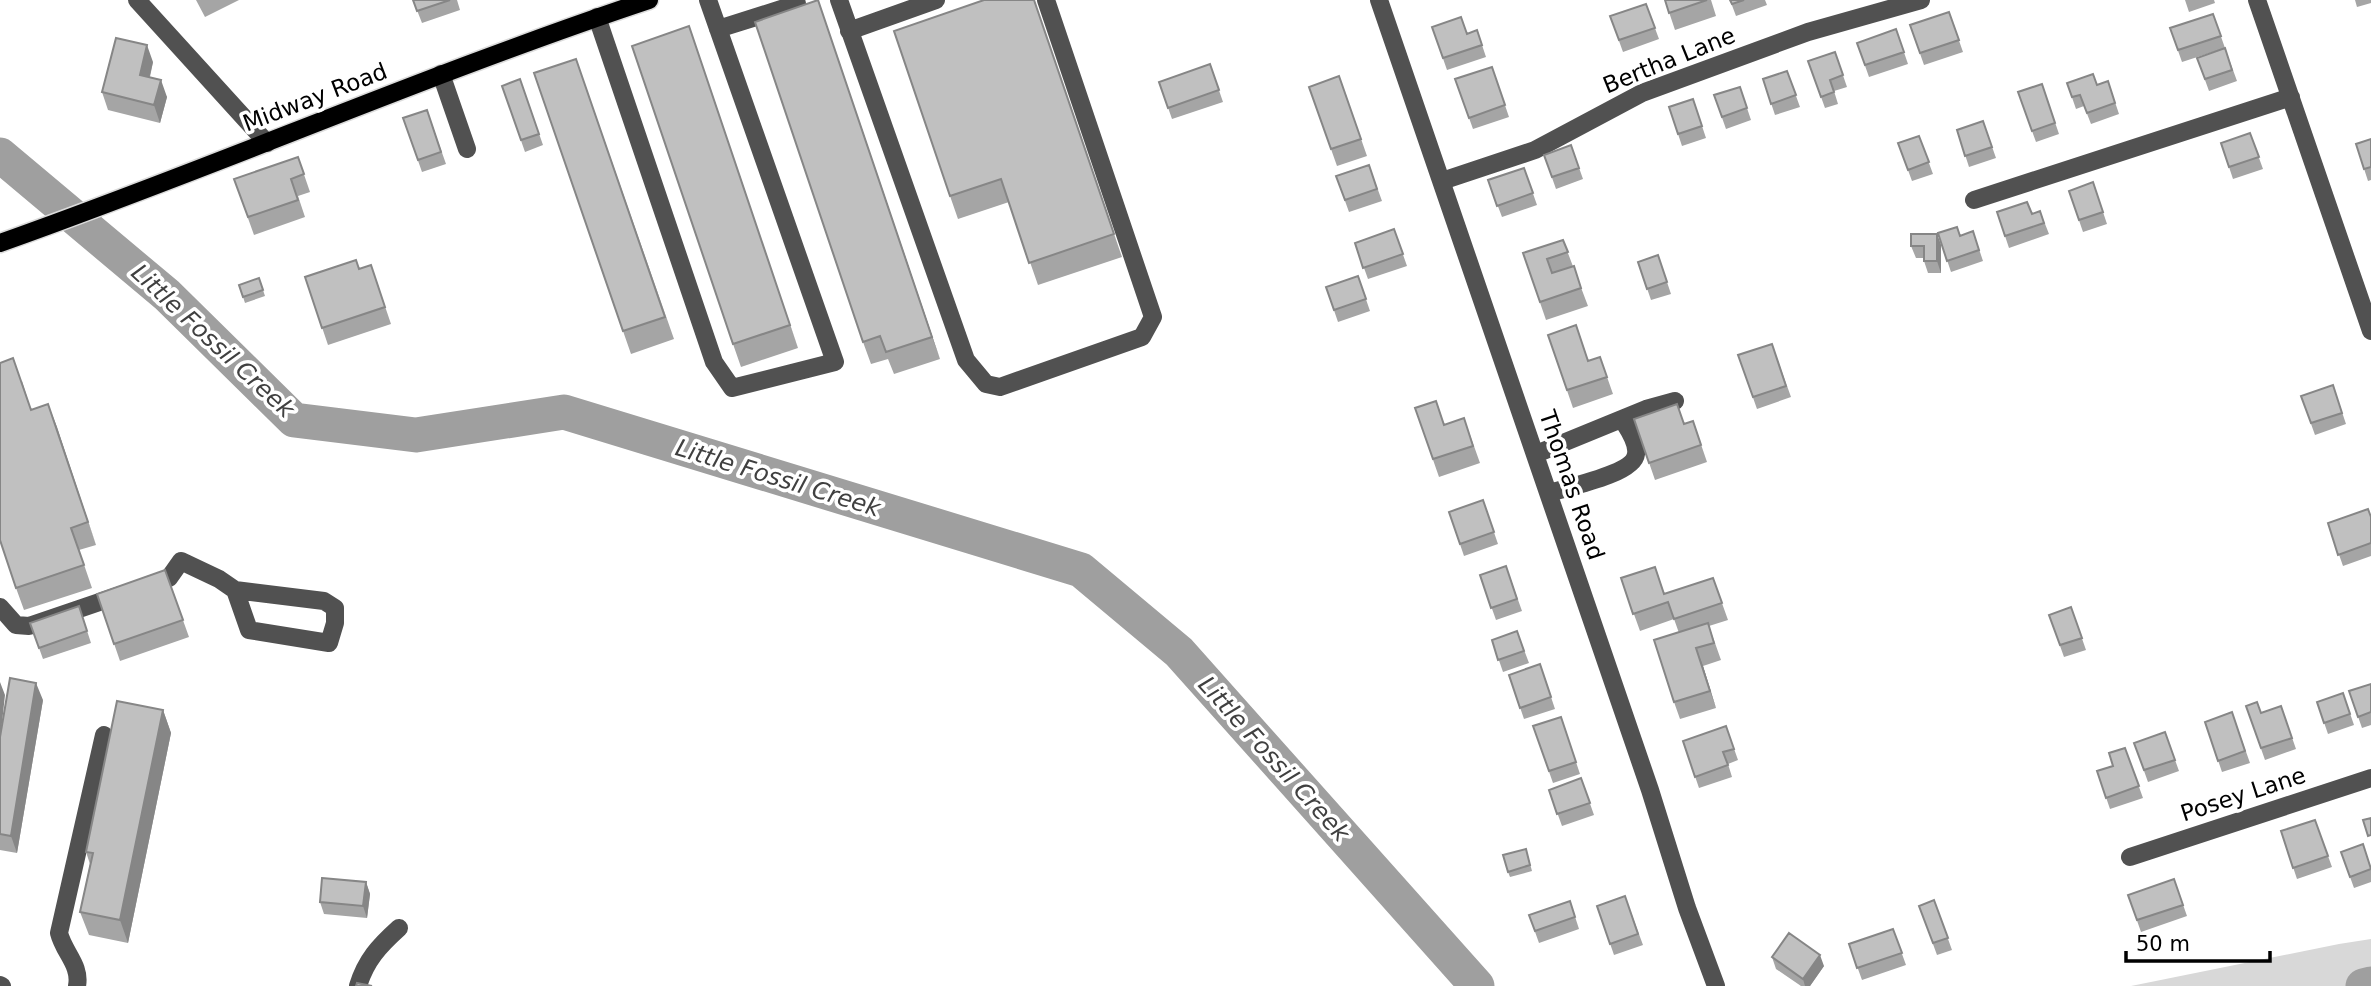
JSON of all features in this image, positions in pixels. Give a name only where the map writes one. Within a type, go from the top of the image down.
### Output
[{"type":"main road","name":"Midway Road","points":[[0,243],[142,191],[441,74],[649,0]]},
{"type":"street","points":[[137,0],[267,143]]},
{"type":"street","points":[[597,18],[715,362],[733,388],[835,362],[708,0]]},
{"type":"street","points":[[718,29],[797,4],[796,0]]},
{"type":"street","points":[[839,0],[967,360],[986,384],[1000,387],[1142,337],[1153,317],[1046,0]]},
{"type":"street","points":[[849,31],[936,0]]},
{"type":"street","name":"Thomas Road","points":[[1380,0],[1650,790],[1687,908],[1716,986]]},
{"type":"street","name":"Bertha Lane","points":[[1442,181],[1535,150],[1642,93],[1808,32],[1921,0]]},
{"type":"street","points":[[2257,0],[2371,331]]},
{"type":"street","points":[[441,74],[467,149]]},
{"type":"street","points":[[1974,200],[2291,97]]},
{"type":"street","points":[[1536,454],[1675,401]]},
{"type":"street","points":[[1549,493],[1620,471],[1633,463],[1637,452],[1622,419]]},
{"type":"street","points":[[0,607],[16,625],[29,626],[169,578],[181,561],[219,579],[235,590],[324,601],[335,608],[335,624],[329,643],[249,630],[235,590]]},
{"type":"street","points":[[77,986],[79,976],[76,964],[62,946],[58,933],[104,735]]},
{"type":"street","name":"Posey Lane","points":[[2130,857],[2371,778]]},
{"type":"street","points":[[358,986],[364,966],[376,949],[399,928]]},
{"type":"shaded area","points":[[2371,939],[2371,986],[2131,986],[2339,944]]},
{"type":"building","points":[[413,0],[450,0],[417,11]]},
{"type":"building","points":[[818,0],[932,337],[886,352],[880,336],[863,342],[755,22]]},
{"type":"building","points":[[984,0],[1034,0],[1114,234],[1029,263],[1001,179],[950,196],[894,31]]},
{"type":"building","points":[[1665,0],[1707,0],[1669,13]]},
{"type":"building","points":[[1646,4],[1655,28],[1619,40],[1610,16]]},
{"type":"building","points":[[1949,12],[1959,40],[1920,53],[1910,25]]},
{"type":"building","points":[[2213,14],[2221,36],[2178,50],[2170,28]]},
{"type":"building","points":[[1461,17],[1467,34],[1477,30],[1482,45],[1443,58],[1432,27]]},
{"type":"building","points":[[689,26],[790,325],[733,344],[632,46]]},
{"type":"building","points":[[1896,29],[1904,52],[1865,65],[1857,43]]},
{"type":"building","points":[[116,38],[147,45],[140,75],[161,80],[154,105],[102,92]]},
{"type":"building","points":[[2225,48],[2232,70],[2205,79],[2197,58]]},
{"type":"building","points":[[1835,52],[1843,75],[1830,80],[1834,92],[1821,97],[1808,61]]},
{"type":"building","points":[[576,59],[665,317],[623,331],[534,73]]},
{"type":"building","points":[[1210,64],[1219,90],[1168,108],[1159,82]]},
{"type":"building","points":[[1492,67],[1505,105],[1469,118],[1455,79]]},
{"type":"building","points":[[1787,71],[1796,95],[1771,104],[1763,79]]},
{"type":"building","points":[[2093,74],[2097,85],[2108,81],[2115,103],[2087,113],[2080,95],[2072,97],[2067,83]]},
{"type":"building","points":[[1339,76],[1361,139],[1331,149],[1309,87]]},
{"type":"building","points":[[520,79],[539,134],[521,140],[502,86]]},
{"type":"building","points":[[2042,84],[2055,123],[2032,131],[2018,92]]},
{"type":"building","points":[[1740,87],[1747,108],[1722,117],[1714,95]]},
{"type":"building","points":[[1693,99],[1702,126],[1678,134],[1669,107]]},
{"type":"building","points":[[427,110],[441,152],[418,160],[403,118]]},
{"type":"building","points":[[1983,121],[1992,147],[1965,156],[1957,130]]},
{"type":"building","points":[[2250,133],[2259,157],[2229,167],[2221,143]]},
{"type":"building","points":[[1919,136],[1929,162],[1908,170],[1898,143]]},
{"type":"building","points":[[2371,139],[2371,167],[2364,169],[2356,144]]},
{"type":"building","points":[[1571,145],[1579,168],[1552,177],[1544,155]]},
{"type":"building","points":[[298,157],[304,174],[291,179],[298,200],[248,217],[234,179]]},
{"type":"building","points":[[1369,165],[1377,189],[1345,200],[1336,176]]},
{"type":"building","points":[[1524,168],[1533,193],[1497,206],[1488,180]]},
{"type":"building","points":[[2093,182],[2103,212],[2079,220],[2069,191]]},
{"type":"building","points":[[2027,202],[2032,214],[2040,211],[2044,223],[2005,236],[1997,212]]},
{"type":"building","points":[[1957,227],[1960,236],[1973,231],[1979,250],[1947,261],[1938,233]]},
{"type":"building","points":[[1394,229],[1403,254],[1363,268],[1355,243]]},
{"type":"building","points":[[1911,234],[1937,234],[1937,261],[1924,261],[1924,246],[1911,246]]},
{"type":"building","points":[[1563,240],[1568,252],[1547,259],[1552,273],[1574,266],[1581,288],[1540,302],[1523,253]]},
{"type":"building","points":[[1658,255],[1667,282],[1647,289],[1638,262]]},
{"type":"building","points":[[356,260],[359,269],[371,265],[385,307],[322,328],[305,277]]},
{"type":"building","points":[[1358,276],[1366,299],[1334,310],[1326,287]]},
{"type":"building","points":[[259,278],[263,290],[243,297],[239,285]]},
{"type":"building","points":[[1576,325],[1588,361],[1600,357],[1607,377],[1567,390],[1548,335]]},
{"type":"building","points":[[1772,344],[1786,386],[1753,397],[1738,355]]},
{"type":"building","points":[[13,358],[31,410],[48,404],[88,522],[71,528],[84,565],[16,588],[0,540],[0,363]]},
{"type":"building","points":[[2333,385],[2342,413],[2311,423],[2301,396]]},
{"type":"building","points":[[1436,401],[1444,425],[1464,418],[1473,446],[1433,459],[1415,408]]},
{"type":"building","points":[[1677,404],[1684,424],[1693,421],[1701,445],[1649,463],[1634,419]]},
{"type":"building","points":[[1483,500],[1494,532],[1460,544],[1449,512]]},
{"type":"building","points":[[2368,509],[2371,517],[2371,543],[2338,555],[2328,523]]},
{"type":"building","points":[[1506,566],[1517,599],[1491,608],[1480,575]]},
{"type":"building","points":[[1655,567],[1664,594],[1713,578],[1722,603],[1674,619],[1668,602],[1633,614],[1621,578]]},
{"type":"building","points":[[165,570],[183,620],[114,644],[97,594]]},
{"type":"building","points":[[79,606],[87,631],[39,648],[30,623]]},
{"type":"building","points":[[2071,607],[2082,638],[2060,645],[2049,615]]},
{"type":"building","points":[[1708,623],[1714,643],[1696,648],[1710,691],[1674,702],[1654,640]]},
{"type":"building","points":[[1517,631],[1524,651],[1498,660],[1492,640]]},
{"type":"building","points":[[1540,664],[1551,697],[1520,708],[1509,675]]},
{"type":"building","points":[[10,678],[36,683],[11,836],[0,834],[0,737]]},
{"type":"building","points":[[2371,684],[2371,712],[2358,717],[2349,691]]},
{"type":"building","points":[[2343,693],[2350,714],[2324,723],[2317,702]]},
{"type":"building","points":[[117,701],[163,710],[120,920],[80,912],[93,853],[86,852]]},
{"type":"building","points":[[2257,702],[2261,713],[2281,706],[2292,738],[2261,748],[2246,706]]},
{"type":"building","points":[[2232,712],[2245,751],[2218,761],[2205,722]]},
{"type":"building","points":[[1561,717],[1576,762],[1549,771],[1533,726]]},
{"type":"building","points":[[1726,726],[1734,749],[1723,752],[1728,765],[1695,777],[1683,741]]},
{"type":"building","points":[[2165,732],[2175,760],[2144,770],[2134,743]]},
{"type":"building","points":[[2125,748],[2139,786],[2106,798],[2097,771],[2113,766],[2109,753]]},
{"type":"building","points":[[1581,778],[1590,803],[1557,814],[1549,790]]},
{"type":"building","points":[[2371,818],[2371,835],[2368,836],[2363,820]]},
{"type":"building","points":[[2315,820],[2328,856],[2293,868],[2281,831]]},
{"type":"building","points":[[2363,844],[2371,869],[2350,877],[2341,852]]},
{"type":"building","points":[[1526,849],[1530,865],[1508,872],[1503,855]]},
{"type":"building","points":[[322,878],[366,882],[363,906],[320,902]]},
{"type":"building","points":[[2174,879],[2183,905],[2137,920],[2128,895]]},
{"type":"building","points":[[1625,896],[1638,934],[1610,944],[1597,906]]},
{"type":"building","points":[[1934,900],[1948,938],[1933,943],[1919,906]]},
{"type":"building","points":[[1570,901],[1575,917],[1535,931],[1529,915]]},
{"type":"building","points":[[1893,929],[1902,953],[1857,968],[1849,944]]},
{"type":"building","points":[[1789,933],[1820,955],[1803,979],[1772,957]]},
{"type":"waterway","name":"Little Fossil Creek","points":[[0,155],[167,295],[294,420],[416,435],[564,412],[1081,570],[1179,652],[1477,986]]},
{"type":"waterway","name":"Little Fossil Creek","points":[[2363,986],[2371,984]]}]
